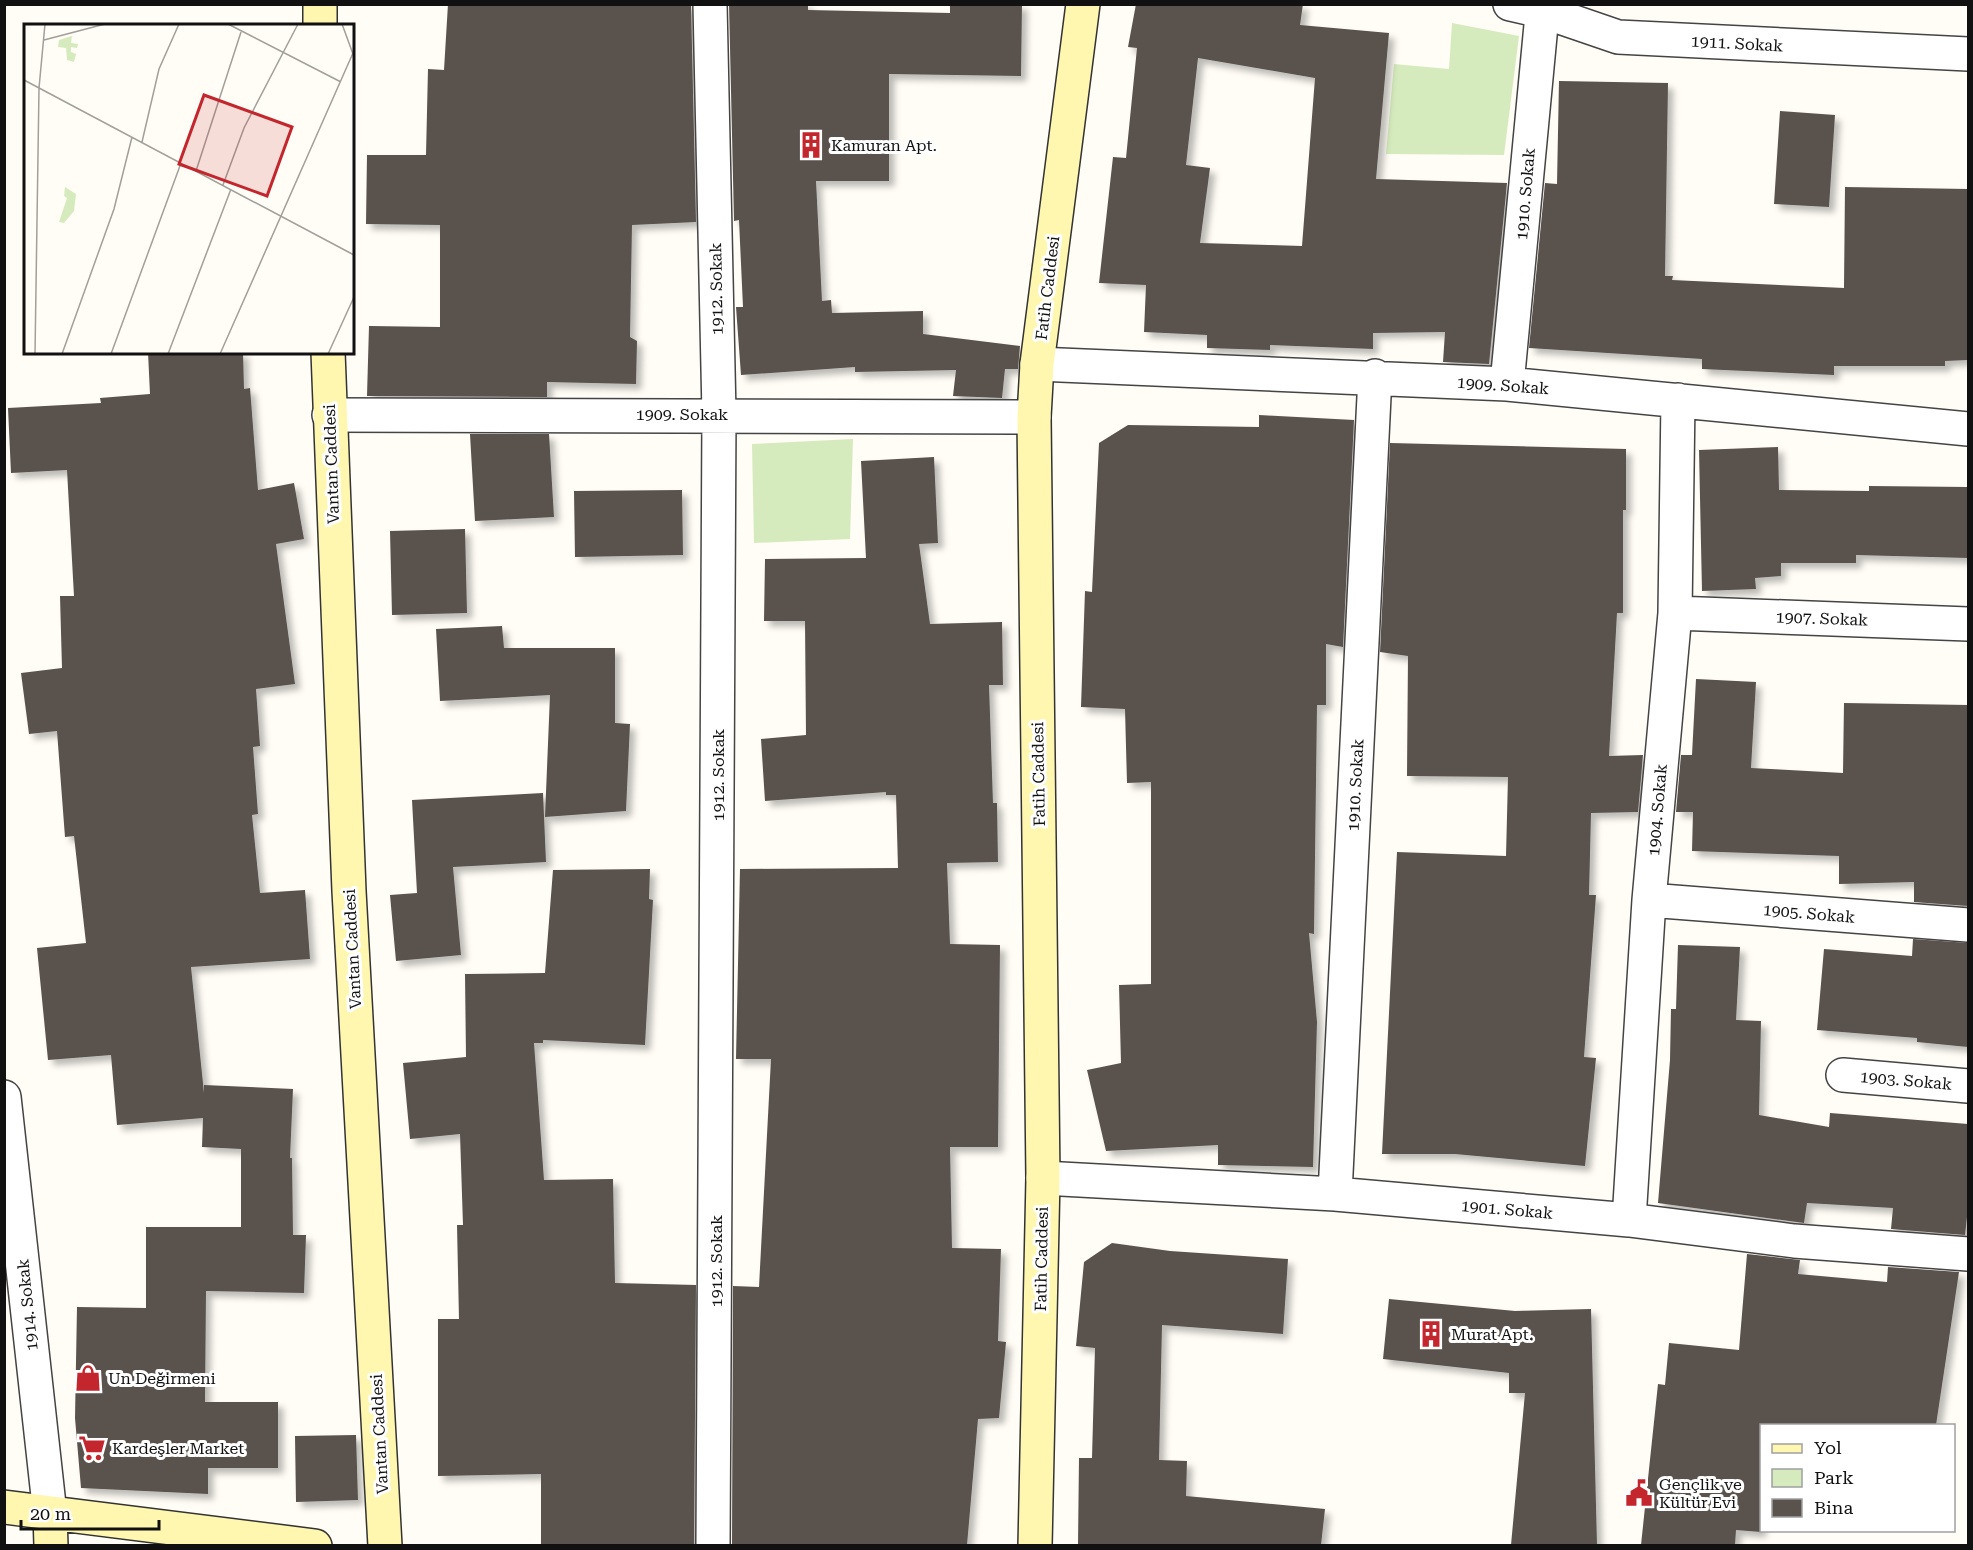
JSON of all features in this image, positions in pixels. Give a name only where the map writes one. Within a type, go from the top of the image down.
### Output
[{"type":"street","points":[[320,4],[320,24]]},
{"type":"street","name":"1912. Sokak","points":[[710,4],[719,414],[713,1545]]},
{"type":"street","name":"Fatih Caddesi","points":[[1035,1545],[1043,1178],[1034,417],[1037,364],[1083,4]]},
{"type":"street","name":"1911. Sokak","points":[[1510,4],[1543,8],[1618,37],[1968,54]]},
{"type":"street","name":"1910. Sokak","points":[[1507,384],[1543,8]]},
{"type":"street","name":"Vantan Caddesi","points":[[328,354],[349,891],[385,1545]]},
{"type":"street","name":"1909. Sokak","points":[[1037,364],[1375,376],[1507,384],[1968,429]]},
{"type":"street","name":"1910. Sokak","points":[[1335,1194],[1375,376]]},
{"type":"street","name":"1904. Sokak","points":[[1629,1220],[1649,900],[1675,613],[1678,400]]},
{"type":"street","name":"1909. Sokak","points":[[329,415],[719,414],[1034,417]]},
{"type":"street","name":"1907. Sokak","points":[[1675,613],[1968,624]]},
{"type":"street","name":"1905. Sokak","points":[[1649,900],[1968,925]]},
{"type":"street","name":"1903. Sokak","points":[[1843,1075],[1968,1086]]},
{"type":"street","name":"1914. Sokak","points":[[4,1097],[50,1514]]},
{"type":"street","name":"1901. Sokak","points":[[1043,1178],[1335,1194],[1629,1220],[1794,1241],[1968,1254]]},
{"type":"street","points":[[4,1507],[315,1545]]},
{"type":"street","points":[[50,1514],[51,1545]]},
{"type":"green space","points":[[1452,23],[1519,36],[1504,155],[1386,154],[1394,64],[1449,69]]},
{"type":"green space","points":[[853,439],[850,539],[754,543],[752,444]]},
{"type":"building","points":[[448,4],[691,4],[696,222],[632,225],[630,337],[637,341],[636,384],[547,382],[547,397],[367,396],[369,326],[440,327],[440,225],[366,224],[367,155],[426,155],[428,69],[444,70]]},
{"type":"building","points":[[729,4],[808,4],[808,10],[950,13],[950,4],[1022,4],[1021,76],[889,74],[889,181],[816,181],[822,301],[831,300],[832,313],[923,311],[923,334],[1020,346],[1018,369],[1005,369],[1002,398],[953,396],[956,370],[855,372],[855,367],[741,375],[736,307],[743,307],[739,220],[734,221]]},
{"type":"building","points":[[1136,4],[1303,4],[1300,25],[1389,33],[1376,179],[1507,183],[1489,364],[1443,362],[1445,332],[1373,333],[1373,349],[1270,345],[1270,350],[1207,348],[1207,335],[1144,332],[1146,285],[1099,283],[1113,157],[1126,158],[1137,48],[1128,47]],"holes":[[[1198,58],[1315,78],[1302,246],[1200,243],[1210,168],[1186,165]]]},
{"type":"building","points":[[1559,81],[1668,83],[1665,276],[1673,276],[1672,280],[1844,288],[1845,187],[1968,189],[1968,360],[1945,361],[1945,366],[1834,366],[1834,375],[1702,369],[1702,359],[1529,348],[1545,183],[1557,184]]},
{"type":"building","points":[[1780,111],[1835,115],[1829,207],[1774,204]]},
{"type":"building","points":[[148,354],[243,354],[244,389],[250,388],[258,490],[294,483],[304,539],[276,544],[295,684],[256,689],[260,746],[253,747],[258,814],[252,815],[260,893],[305,890],[310,959],[191,967],[204,1093],[204,1085],[293,1089],[290,1158],[292,1158],[293,1235],[306,1235],[304,1293],[206,1291],[205,1402],[278,1402],[278,1468],[208,1468],[208,1494],[81,1488],[75,1418],[77,1307],[146,1308],[146,1227],[241,1227],[241,1149],[202,1147],[203,1118],[117,1125],[111,1055],[48,1060],[37,948],[86,943],[74,836],[65,837],[57,731],[29,734],[21,673],[62,668],[60,596],[74,596],[67,470],[11,473],[8,408],[101,403],[100,398],[150,394]]},
{"type":"building","points":[[1259,415],[1354,420],[1343,647],[1326,644],[1326,705],[1317,705],[1314,934],[1309,933],[1317,1022],[1313,1167],[1218,1165],[1218,1145],[1106,1151],[1087,1070],[1121,1063],[1119,985],[1151,984],[1151,782],[1127,783],[1125,709],[1081,707],[1085,591],[1092,592],[1099,443],[1128,425],[1259,427]]},
{"type":"building","points":[[470,434],[549,434],[554,517],[475,521]]},
{"type":"building","points":[[1390,443],[1626,449],[1626,510],[1623,510],[1623,613],[1617,613],[1609,756],[1643,755],[1638,812],[1591,813],[1589,895],[1596,895],[1584,1057],[1596,1058],[1585,1166],[1455,1154],[1382,1154],[1397,852],[1506,856],[1508,777],[1407,776],[1408,656],[1380,652]]},
{"type":"building","points":[[1778,447],[1779,490],[1869,491],[1869,486],[1968,487],[1968,558],[1856,555],[1856,563],[1781,563],[1781,576],[1755,578],[1756,589],[1702,591],[1699,450]]},
{"type":"building","points":[[934,457],[938,543],[919,544],[930,624],[1002,622],[1003,685],[989,685],[993,803],[997,803],[998,862],[947,863],[950,944],[1000,945],[998,1147],[950,1147],[952,1248],[1001,1249],[998,1341],[1006,1342],[999,1418],[978,1419],[967,1545],[732,1545],[733,1286],[759,1287],[771,1059],[736,1059],[740,869],[898,868],[896,795],[886,795],[886,792],[765,801],[761,739],[806,735],[805,621],[764,621],[765,559],[866,558],[861,461]]},
{"type":"building","points":[[682,490],[683,555],[575,557],[574,491]]},
{"type":"building","points":[[465,529],[467,613],[392,615],[390,531]]},
{"type":"building","points":[[502,626],[504,648],[615,648],[615,723],[630,724],[626,811],[545,817],[550,695],[440,701],[436,629]]},
{"type":"building","points":[[1696,679],[1756,682],[1751,768],[1843,773],[1844,703],[1968,705],[1968,906],[1914,902],[1914,882],[1839,884],[1839,856],[1692,851],[1693,812],[1676,812],[1681,755],[1692,755]]},
{"type":"building","points":[[543,793],[546,862],[453,867],[461,955],[396,961],[390,895],[417,893],[412,800]]},
{"type":"building","points":[[650,869],[649,899],[653,900],[645,1045],[543,1040],[543,1043],[534,1043],[544,1180],[613,1179],[615,1283],[696,1285],[694,1545],[541,1545],[541,1474],[438,1476],[438,1319],[459,1319],[457,1225],[463,1225],[460,1134],[410,1139],[403,1063],[466,1057],[465,974],[545,973],[553,870]]},
{"type":"building","points":[[1913,939],[1968,943],[1968,1047],[1917,1042],[1917,1038],[1817,1030],[1824,949],[1912,956]]},
{"type":"building","points":[[1678,945],[1740,947],[1736,1020],[1761,1021],[1759,1115],[1829,1127],[1830,1113],[1968,1124],[1968,1208],[1965,1235],[1891,1229],[1893,1208],[1807,1203],[1804,1223],[1658,1203],[1670,1060],[1671,1009],[1676,1009]]},
{"type":"building","points":[[1112,1243],[1170,1251],[1288,1259],[1283,1334],[1162,1325],[1159,1460],[1187,1461],[1186,1496],[1325,1509],[1321,1545],[1078,1545],[1079,1458],[1092,1458],[1095,1348],[1076,1346],[1084,1262]]},
{"type":"building","points":[[1747,1254],[1800,1260],[1798,1274],[1887,1282],[1888,1267],[1959,1272],[1936,1424],[1760,1424],[1760,1532],[1736,1530],[1735,1545],[1641,1545],[1658,1384],[1665,1385],[1669,1343],[1739,1350]]},
{"type":"building","points":[[1389,1299],[1515,1311],[1591,1309],[1597,1545],[1511,1545],[1525,1393],[1509,1393],[1509,1373],[1383,1359]]},
{"type":"building","points":[[356,1435],[358,1500],[296,1502],[295,1436]]},
{"type":"place","name":"Kamuran Apt.","points":[[811,145]]},
{"type":"place","name":"Murat Apt.","points":[[1431,1334]]},
{"type":"place","name":"Un Değirmeni","points":[[88,1378]]},
{"type":"place","name":"Kardeşler Market","points":[[92,1448]]},
{"type":"place","name":"Gençlik ve Kültür Evi","points":[[1639,1493]]}]
